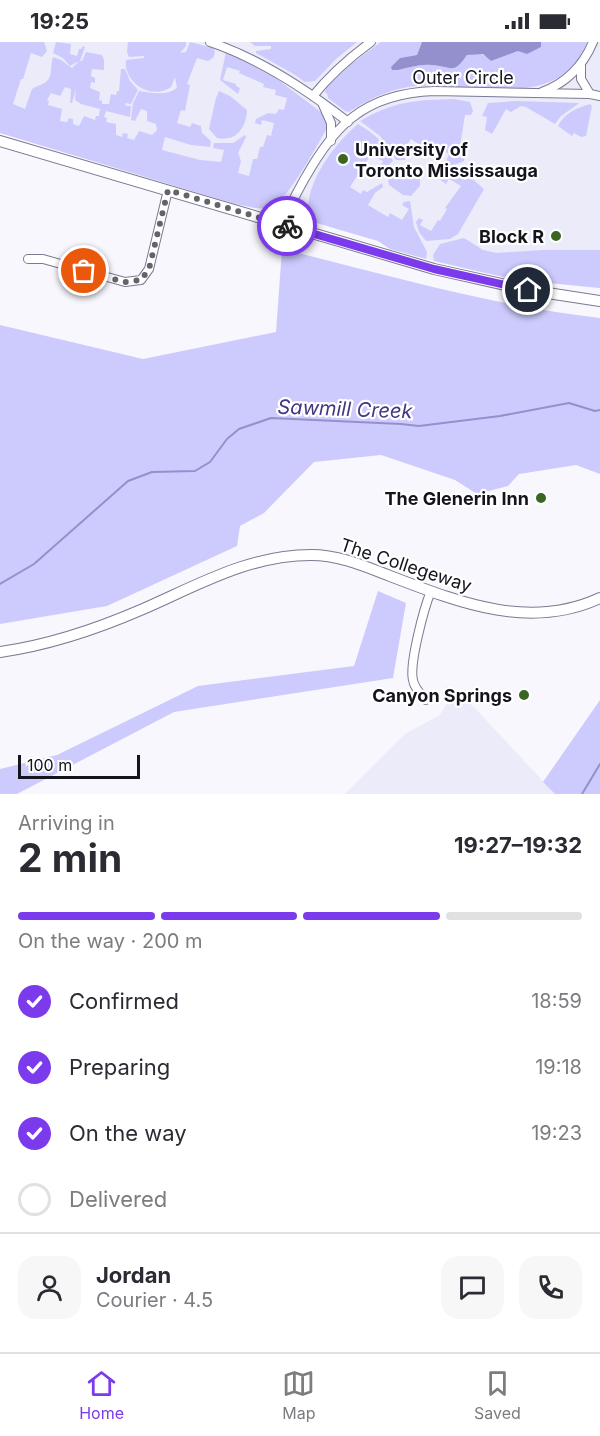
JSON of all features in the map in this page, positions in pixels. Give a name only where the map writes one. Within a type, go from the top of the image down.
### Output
[{"type":"street","points":[[210,42],[257,62],[313,96],[348,122]]},
{"type":"street","points":[[313,96],[346,61],[371,42]]},
{"type":"street","points":[[536,94],[561,83],[581,65],[593,42]]},
{"type":"street","points":[[581,65],[581,79],[590,94]]},
{"type":"street","name":"Outer Circle","points":[[282,224],[314,165],[331,141],[348,122],[376,104],[412,92],[435,91],[600,96]]},
{"type":"street","points":[[321,103],[332,123],[331,141]]},
{"type":"street","points":[[0,141],[434,269],[528,290],[600,301]]},
{"type":"street","points":[[28,259],[43,259],[125,282],[141,280],[149,269],[168,190]]},
{"type":"street","name":"The Collegeway","points":[[0,652],[72,637],[248,563],[280,557],[312,555],[354,562],[485,609],[518,614],[566,610],[600,598]]},
{"type":"street","points":[[426,700],[416,687],[412,670],[423,610],[431,591]]},
{"type":"shaded area","name":"University of Toronto Mississauga","points":[[0,42],[600,42],[600,288],[517,280],[470,270],[390,249],[378,241],[310,221],[271,206],[259,209],[235,204],[0,133]]},
{"type":"shaded area","points":[[0,42],[44,42],[47,51],[42,57],[31,53],[13,104],[25,109],[32,89],[48,80],[53,57],[72,68],[79,61],[70,66],[63,58],[53,53],[56,42],[71,44],[70,54],[77,56],[79,49],[85,47],[80,61],[86,52],[102,55],[104,70],[92,69],[91,76],[95,78],[95,83],[91,82],[90,88],[100,92],[99,100],[102,104],[109,104],[111,94],[116,95],[119,91],[121,69],[125,69],[130,81],[138,90],[131,104],[125,103],[126,106],[131,106],[130,117],[106,111],[104,117],[107,118],[106,122],[116,124],[116,135],[122,137],[123,133],[128,134],[127,138],[134,140],[139,131],[152,135],[157,130],[156,124],[147,121],[147,111],[141,109],[135,121],[131,120],[133,103],[139,91],[163,93],[177,88],[175,77],[171,87],[155,92],[140,87],[134,82],[126,68],[126,60],[144,58],[144,56],[129,57],[128,42],[186,42],[186,46],[180,53],[186,52],[190,42],[213,48],[215,52],[213,58],[208,61],[197,58],[187,84],[190,85],[185,111],[181,110],[177,123],[190,127],[192,123],[201,126],[202,133],[211,141],[210,147],[191,145],[165,137],[162,150],[200,160],[221,162],[224,150],[213,148],[214,143],[233,143],[245,135],[238,153],[241,161],[238,173],[249,176],[253,159],[257,159],[260,147],[263,147],[267,135],[271,136],[274,123],[262,120],[261,125],[255,123],[256,119],[268,113],[276,114],[279,109],[284,110],[287,98],[275,95],[276,90],[263,87],[264,84],[227,67],[223,80],[236,84],[240,88],[238,94],[220,80],[226,52],[269,73],[326,116],[328,122],[326,130],[294,183],[279,201],[263,208],[235,204],[0,133]],"holes":[[[65,87],[71,89],[70,103],[72,103],[76,89],[75,100],[100,109],[99,116],[96,116],[95,120],[84,116],[79,126],[73,124],[73,119],[69,118],[67,122],[60,121],[62,109],[48,105],[47,100],[51,93],[60,96]]]},
{"type":"shaded area","points":[[250,42],[357,42],[336,59],[315,81],[305,82],[256,53],[256,51],[271,49],[271,46],[255,46]]},
{"type":"shaded area","points":[[381,42],[422,42],[417,55],[400,58],[398,70],[427,65],[455,68],[463,62],[467,55],[475,54],[483,55],[491,61],[518,51],[541,47],[541,42],[587,42],[575,64],[558,78],[537,86],[514,89],[409,87],[382,94],[349,112],[345,111],[328,98],[325,93],[326,88],[351,64]]},
{"type":"shaded area","points":[[422,42],[541,42],[541,47],[527,54],[518,51],[491,61],[483,54],[467,55],[455,68],[427,65],[392,70],[391,67],[400,58],[417,55]]},
{"type":"shaded area","points":[[219,91],[230,96],[247,110],[242,128],[230,138],[217,138],[209,129]]},
{"type":"shaded area","points":[[454,99],[470,102],[473,111],[471,115],[465,115],[460,146],[466,147],[464,161],[444,169],[449,154],[437,147],[435,150],[424,143],[422,146],[411,139],[404,150],[408,153],[405,160],[396,160],[380,136],[360,121],[384,109],[406,103]]},
{"type":"shaded area","points":[[516,101],[578,104],[561,116],[555,124],[526,107],[521,106],[511,112],[506,109],[492,134],[485,130],[487,117],[482,116],[488,103]]},
{"type":"shaded area","points":[[590,104],[592,106],[586,136],[581,137],[574,133],[572,136],[558,126],[567,114]]},
{"type":"shaded area","points":[[358,124],[379,140],[393,161],[384,169],[381,165],[383,161],[371,155],[350,187],[361,194],[363,190],[367,192],[382,183],[383,187],[375,193],[368,205],[388,217],[390,213],[402,220],[409,209],[402,205],[410,201],[414,227],[427,252],[426,259],[390,249],[378,241],[310,221],[308,208],[314,181],[339,143]]},
{"type":"shaded area","points":[[400,165],[420,177],[420,186],[411,196],[403,195],[389,185],[390,172]]},
{"type":"shaded area","points":[[454,173],[465,180],[470,177],[484,189],[458,234],[450,239],[426,241],[419,232],[416,222],[419,218],[423,220],[420,225],[431,231],[438,220],[440,221],[447,209],[445,208],[461,186],[449,179],[446,184],[438,178]]},
{"type":"shaded area","points":[[464,238],[483,250],[496,253],[600,250],[600,288],[517,280],[434,261],[433,255],[440,244]]},
{"type":"shaded area","points":[[282,249],[480,298],[600,318],[600,474],[576,465],[519,474],[508,486],[477,494],[455,480],[381,455],[314,462],[264,513],[240,526],[237,546],[107,606],[0,624],[0,325],[143,359],[276,332]]},
{"type":"shaded area","points":[[378,591],[406,603],[393,678],[174,712],[17,794],[0,794],[0,769],[57,755],[198,686],[354,666]]},
{"type":"shaded area","points":[[445,686],[458,690],[555,794],[345,794],[405,734],[440,715],[447,703]]},
{"type":"shaded area","points":[[600,700],[600,794],[555,794],[543,782]]},
{"type":"waterway","name":"Sawmill Creek","points":[[0,584],[34,564],[128,481],[152,472],[195,471],[210,462],[227,439],[239,429],[271,418],[419,426],[500,416],[569,403],[595,411],[600,410]]},
{"type":"waterway","points":[[582,794],[600,764]]},
{"type":"way so far","points":[[84,271],[130,283],[141,280],[149,269],[154,240],[168,190],[287,226]]},
{"type":"place","name":"University of Toronto Mississauga","points":[[343,159]]},
{"type":"place","name":"Block R","points":[[556,236]]},
{"type":"place","name":"The Glenerin Inn","points":[[541,498]]},
{"type":"place","name":"Canyon Springs","points":[[524,695]]},
{"type":"route","points":[[287,226],[434,269],[528,290]]}]
